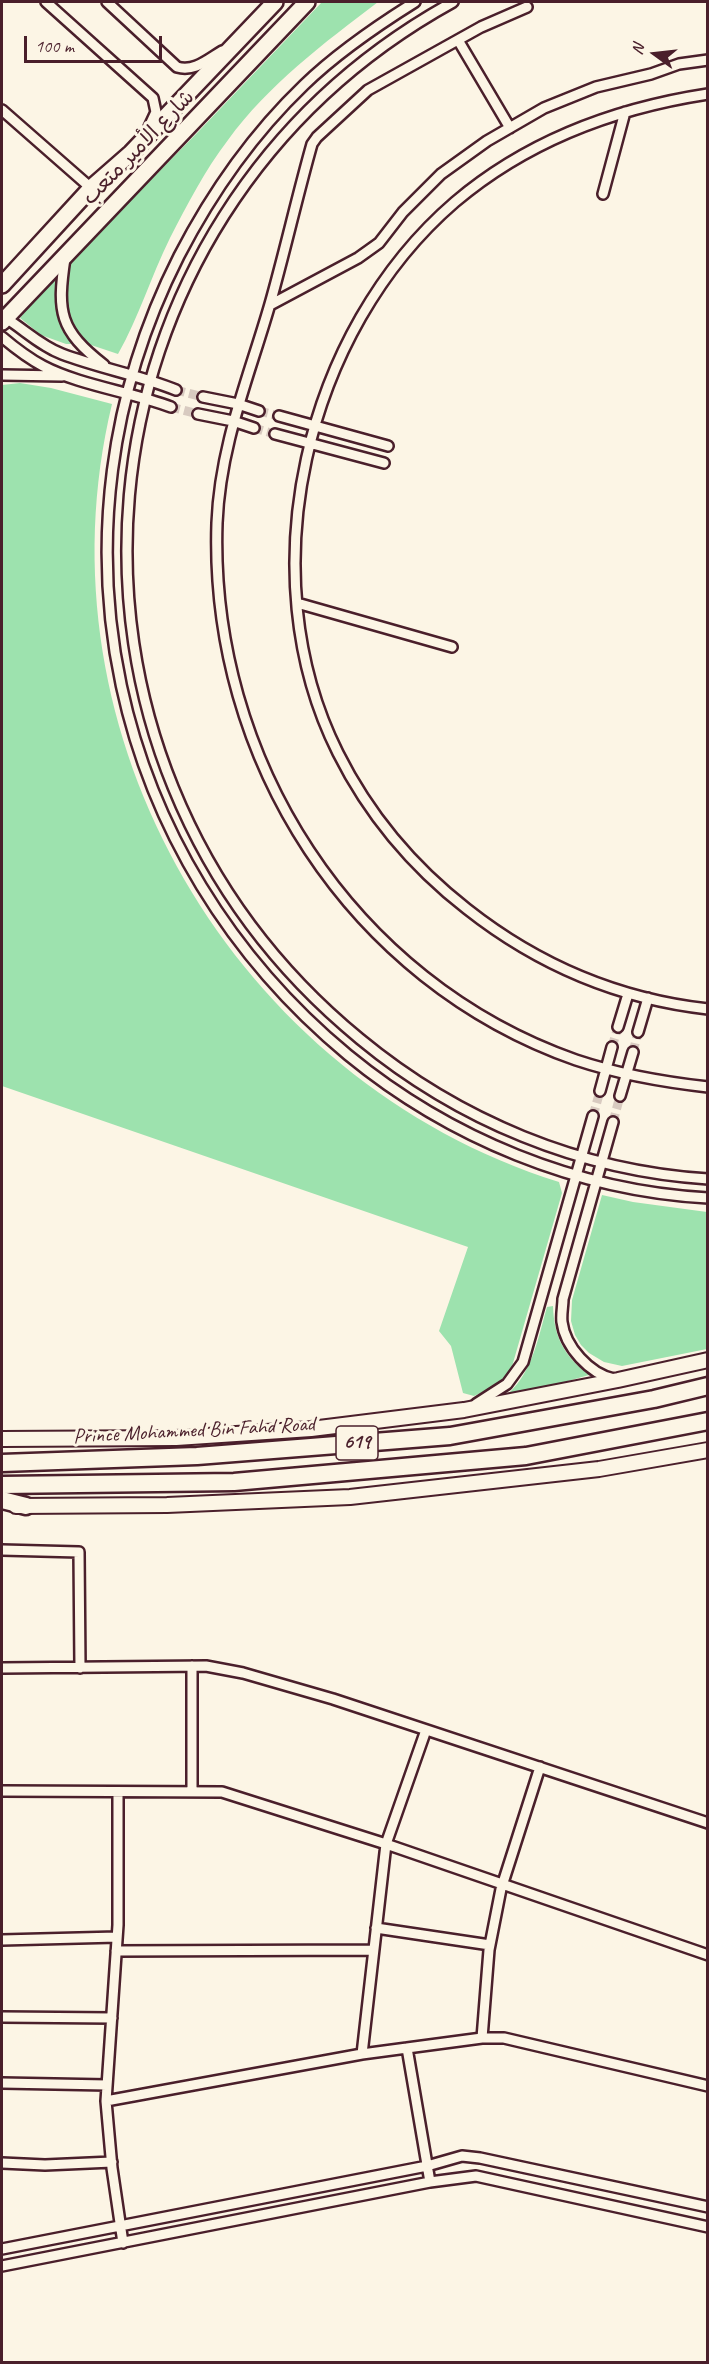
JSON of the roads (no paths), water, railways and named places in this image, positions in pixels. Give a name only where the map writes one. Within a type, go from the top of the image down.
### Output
[{"type":"highway","name":"Prince Mohammed Bin Fahd Road","points":[[2,1463],[197,1456],[450,1436],[654,1399],[708,1386]]},
{"type":"highway","name":"619","points":[[2,1485],[234,1482],[468,1462],[526,1456],[708,1421]]},
{"type":"highway","points":[[2,1500],[26,1506]]},
{"type":"main road","name":"شارع الأمير متعب","points":[[2,285],[92,188],[130,153],[275,2]]},
{"type":"main road","name":"شارع الأمير متعب","points":[[3,318],[66,256],[307,2]]},
{"type":"main road","points":[[2,1439],[176,1438],[311,1429],[464,1410],[708,1360]]},
{"type":"main road","points":[[2,1506],[167,1505],[350,1497],[599,1469],[708,1450]]},
{"type":"street","points":[[46,2],[153,98],[156,112],[152,123],[130,153]]},
{"type":"street","points":[[108,2],[177,67],[195,68],[236,42]]},
{"type":"street","points":[[415,2],[345,50],[303,86],[273,118],[239,160],[207,206],[164,287],[147,326],[132,375],[114,452],[107,516],[111,626],[117,668],[138,750],[164,817],[195,877],[228,928],[268,979],[318,1030],[372,1075],[435,1115],[475,1136],[537,1163],[636,1189],[708,1198]]},
{"type":"street","points":[[453,2],[390,40],[349,71],[294,123],[254,171],[223,216],[181,295],[164,335],[150,380],[133,454],[126,517],[130,624],[136,664],[157,744],[181,809],[212,867],[243,916],[283,966],[331,1016],[384,1059],[453,1103],[483,1119],[543,1145],[639,1170],[708,1179]]},
{"type":"street","points":[[527,7],[481,27],[368,90],[317,136],[312,144],[270,305],[233,421],[223,468],[217,521],[220,613],[225,647],[243,716],[264,771],[290,821],[317,863],[351,906],[392,947],[438,986],[497,1024],[523,1037],[574,1059],[607,1069],[708,1088]]},
{"type":"street","points":[[458,40],[510,128]]},
{"type":"street","points":[[270,305],[358,258],[379,243],[403,212],[441,174],[487,141],[544,108],[597,87],[651,74],[679,64],[708,60]]},
{"type":"street","points":[[708,94],[670,100],[573,129],[527,153],[485,179],[434,222],[389,273],[356,325],[337,362],[315,425],[302,481],[297,525],[297,603],[306,659],[315,693],[332,738],[349,772],[379,821],[403,850],[442,890],[509,940],[569,973],[628,993],[708,1009]]},
{"type":"street","points":[[2,110],[92,188]]},
{"type":"street","points":[[603,194],[625,112]]},
{"type":"street","points":[[66,256],[61,286],[62,313],[68,331],[80,346],[108,368]]},
{"type":"street","points":[[3,318],[38,342],[61,354],[176,390]]},
{"type":"street","points":[[2,337],[44,371]]},
{"type":"street","points":[[2,375],[44,371],[146,397],[171,407]]},
{"type":"street","points":[[203,397],[259,411]]},
{"type":"street","points":[[198,414],[254,428]]},
{"type":"street","points":[[279,416],[388,446]]},
{"type":"street","points":[[275,434],[384,463]]},
{"type":"street","points":[[297,603],[452,647]]},
{"type":"street","points":[[618,1027],[628,993]]},
{"type":"street","points":[[638,1032],[648,998]]},
{"type":"street","points":[[600,1091],[612,1047]]},
{"type":"street","points":[[620,1096],[633,1052]]},
{"type":"street","points":[[464,1410],[507,1384],[523,1362],[593,1116]]},
{"type":"street","points":[[613,1122],[563,1299],[562,1322],[566,1339],[574,1350],[598,1373],[618,1380]]},
{"type":"street","points":[[2,1550],[79,1552],[80,1668]]},
{"type":"street","points":[[192,1666],[192,1792]]},
{"type":"street","points":[[2,1668],[206,1666],[265,1679],[708,1823]]},
{"type":"street","points":[[362,2054],[386,1844],[426,1730]]},
{"type":"street","points":[[482,2038],[490,1945],[502,1883],[540,1767]]},
{"type":"street","points":[[2,1791],[222,1792],[386,1844],[708,1955]]},
{"type":"street","points":[[118,1792],[117,1937],[106,2101],[111,2162],[123,2243]]},
{"type":"street","points":[[376,1928],[490,1945]]},
{"type":"street","points":[[2,1940],[117,1937]]},
{"type":"street","points":[[116,1951],[373,1950]]},
{"type":"street","points":[[2,2017],[112,2018]]},
{"type":"street","points":[[106,2101],[362,2054],[482,2038],[504,2038],[708,2086]]},
{"type":"street","points":[[407,2048],[430,2182]]},
{"type":"street","points":[[2,2083],[107,2085]]},
{"type":"street","points":[[2,2249],[427,2166],[462,2156],[708,2206]]},
{"type":"street","points":[[2,2163],[45,2165],[111,2162]]},
{"type":"street","points":[[2,2266],[430,2182],[476,2176],[708,2227]]},
{"type":"tunnel","points":[[176,390],[203,397]]},
{"type":"tunnel","points":[[171,407],[198,414]]},
{"type":"tunnel","points":[[259,411],[279,416]]},
{"type":"tunnel","points":[[254,428],[275,434]]},
{"type":"tunnel","points":[[612,1047],[618,1027]]},
{"type":"tunnel","points":[[633,1052],[638,1032]]},
{"type":"tunnel","points":[[593,1116],[600,1091]]},
{"type":"tunnel","points":[[613,1122],[620,1096]]}]
